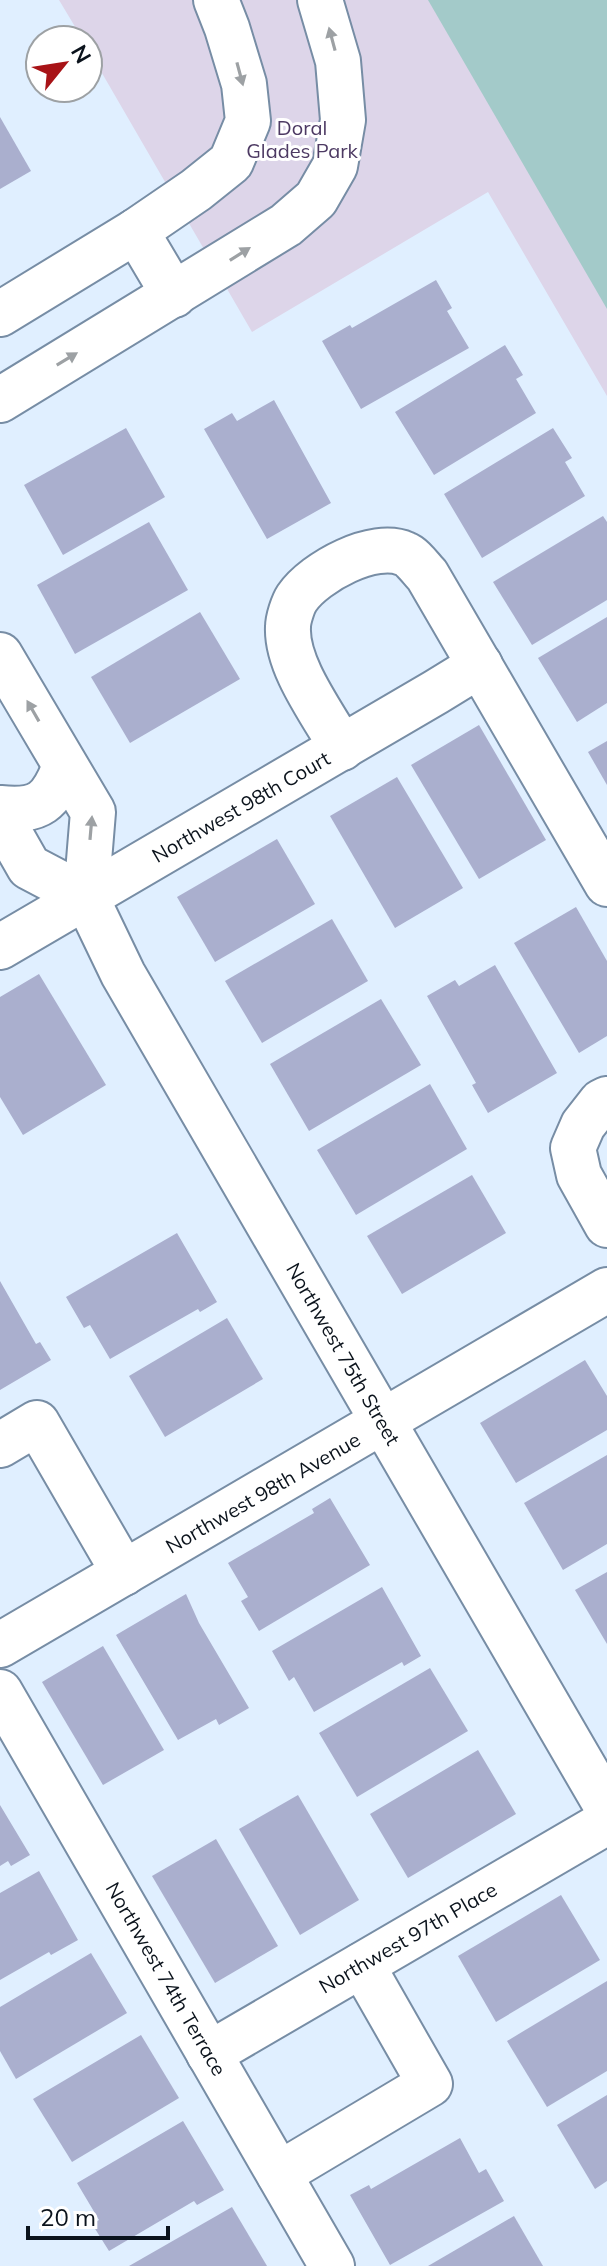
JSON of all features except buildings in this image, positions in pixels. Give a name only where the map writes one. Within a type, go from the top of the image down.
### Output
[{"type":"street","points":[[0,314],[136,231],[231,162],[248,121],[244,84],[216,0]]},
{"type":"street","points":[[0,400],[286,225],[316,199],[335,166],[343,120],[338,61],[320,0]]},
{"type":"street","points":[[136,231],[174,295]]},
{"type":"street","points":[[342,748],[292,660],[288,625],[296,598],[321,575],[357,555],[386,551],[406,554],[427,575],[607,884]]},
{"type":"street","points":[[0,655],[93,812],[86,897],[29,867],[0,816]]},
{"type":"street","name":"Northwest 98th Court","points":[[0,947],[480,665]]},
{"type":"street","points":[[0,808],[22,810],[43,802],[56,790],[65,766]]},
{"type":"street","name":"Northwest 75th Street","points":[[86,897],[123,974],[607,1807]]},
{"type":"street","points":[[607,1099],[583,1125],[573,1148],[579,1175],[607,1225]]},
{"type":"street","name":"Northwest 98th Avenue","points":[[0,1645],[607,1290]]},
{"type":"street","points":[[0,1445],[37,1423],[124,1573]]},
{"type":"street","name":"Northwest 74th Terrace","points":[[0,1692],[332,2266]]},
{"type":"street","name":"Northwest 97th Place","points":[[209,2054],[607,1822]]},
{"type":"street","points":[[279,2174],[430,2084],[362,1965]]},
{"type":"green space","name":"Doral Glades Park","points":[[59,0],[607,0],[607,396],[488,192],[252,332],[104,77],[104,24],[73,24]]},
{"type":"shaded area","points":[[428,0],[607,0],[607,309]]}]
